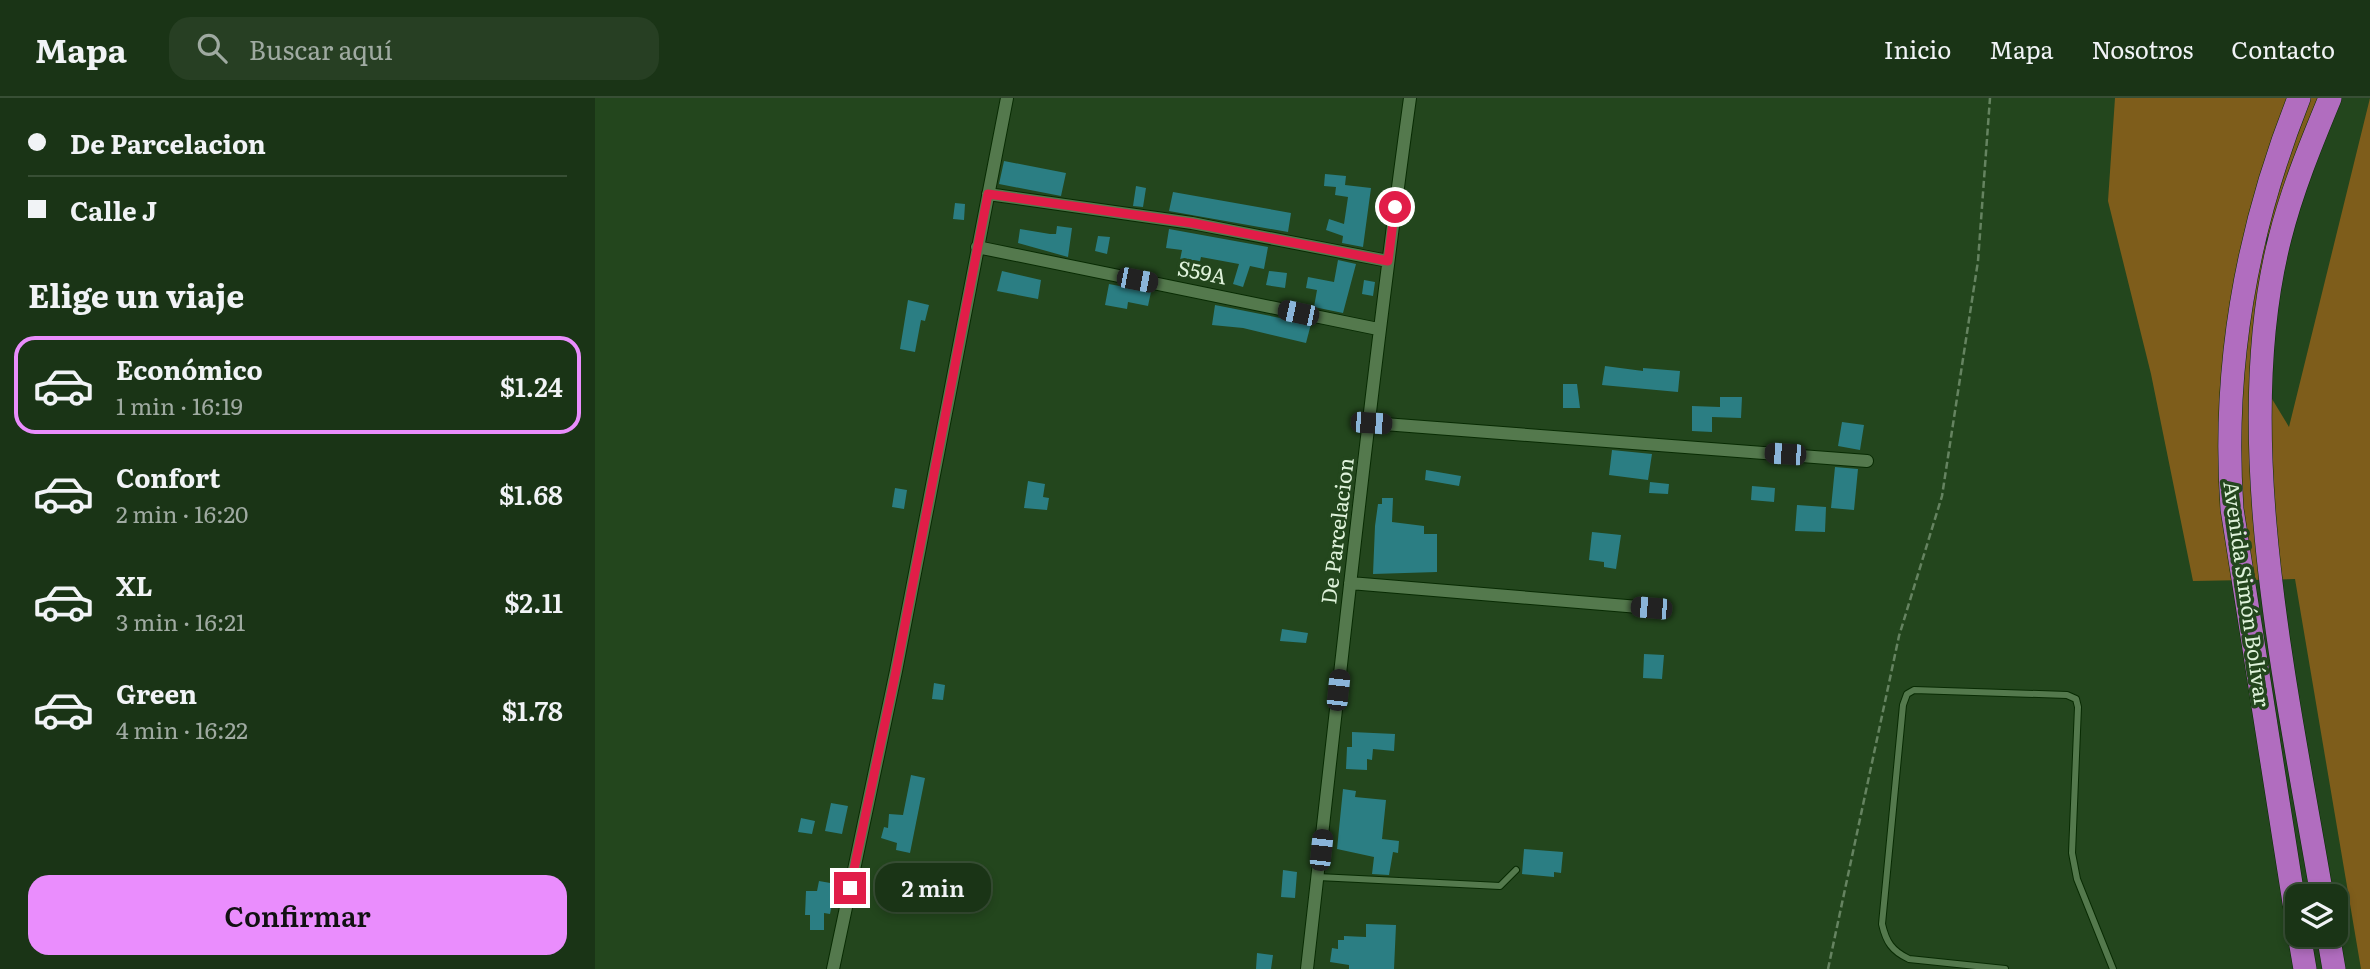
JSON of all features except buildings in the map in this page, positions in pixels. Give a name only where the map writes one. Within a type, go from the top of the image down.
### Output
[{"type":"highway","name":"Avenida Simón Bolívar","points":[[2291,884],[2232,509],[2229,465],[2234,342],[2242,295],[2267,188],[2299,98]]},
{"type":"highway","name":"Avenida Simón Bolívar","points":[[2320,884],[2275,610],[2263,476],[2261,414],[2269,294],[2280,239],[2297,182],[2330,98]]},
{"type":"highway","points":[[2301,947],[2305,969]]},
{"type":"highway","points":[[2330,947],[2334,969]]},
{"type":"street","points":[[833,969],[896,671],[1007,98]]},
{"type":"street","name":"De Parcelacion","points":[[1307,969],[1350,583],[1371,423],[1378,329],[1411,98]]},
{"type":"street","points":[[988,194],[1192,223],[1388,261]]},
{"type":"street","name":"S59A","points":[[977,247],[1378,329]]},
{"type":"street","points":[[1371,423],[1867,461]]},
{"type":"street","points":[[1350,583],[1651,608]]},
{"type":"lane","points":[[2004,969],[1909,959],[1896,953],[1886,940],[1882,924],[1903,705],[1907,694],[1915,690],[2067,695],[2076,699],[2078,707],[2072,853],[2077,879],[2113,969]]},
{"type":"lane","points":[[1318,877],[1500,886],[1516,870]]},
{"type":"path","points":[[1828,969],[1899,636],[1942,496],[1978,261],[1990,98]]},
{"type":"shaded area","points":[[2115,98],[2328,98],[2266,240],[2266,389],[2289,427],[2370,98],[2370,969],[2361,969],[2295,579],[2193,581],[2151,374],[2108,201]]},
{"type":"route","points":[[850,888],[896,671],[988,194],[1192,223],[1388,261],[1395,207]]}]
